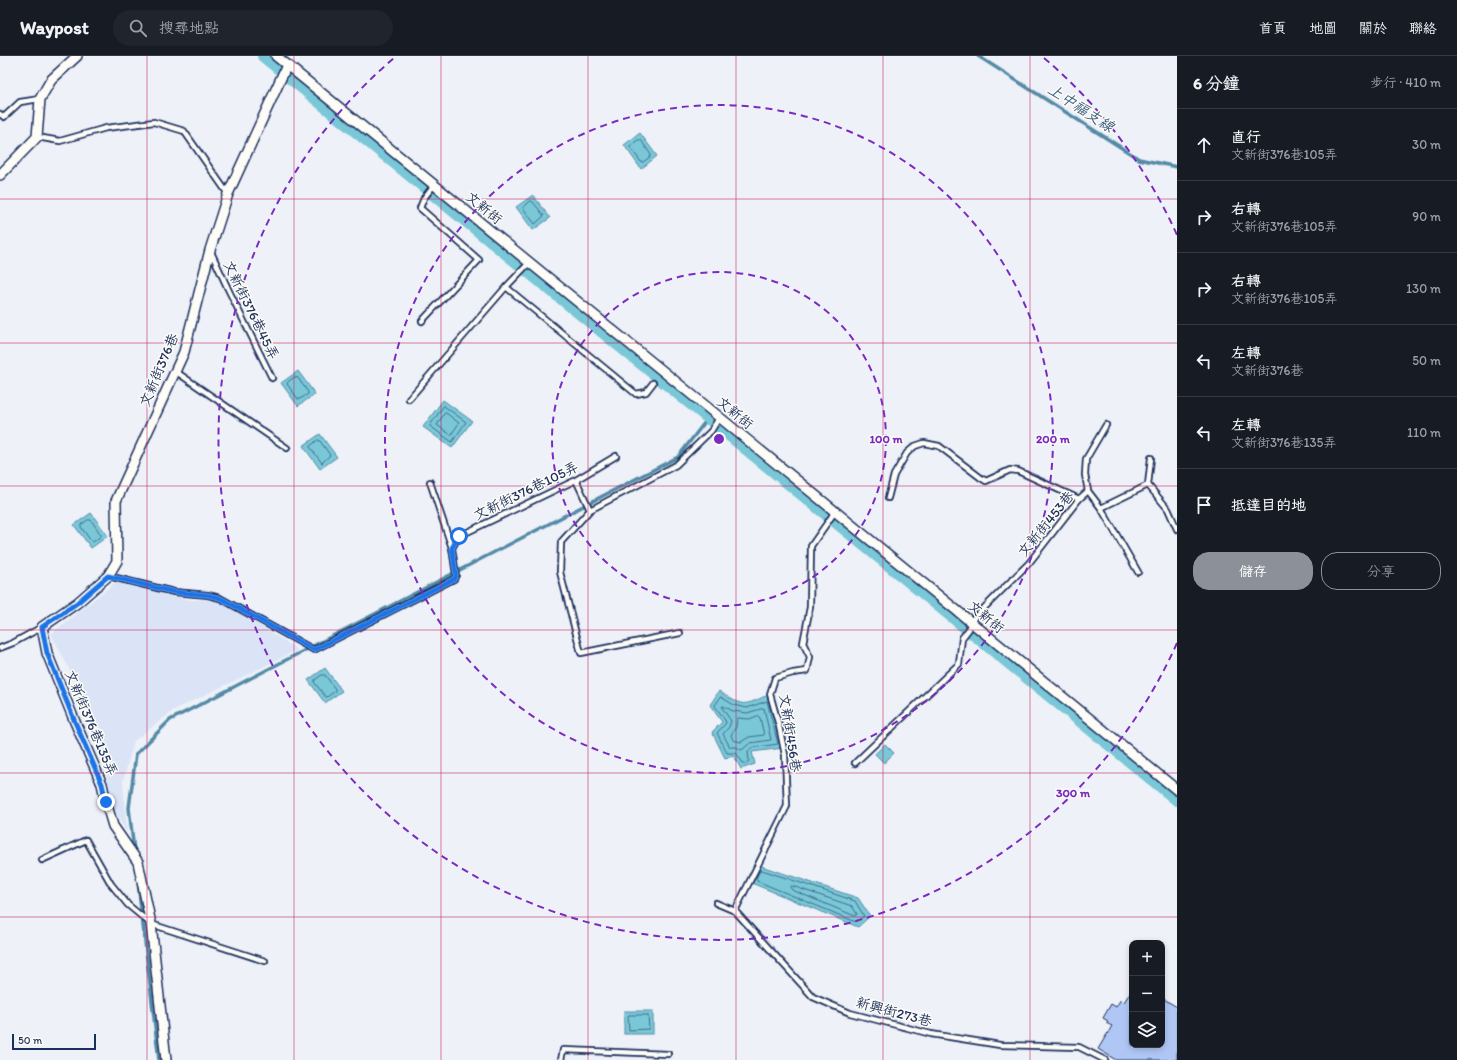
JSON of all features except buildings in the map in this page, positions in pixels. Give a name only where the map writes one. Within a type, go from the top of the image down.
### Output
[{"type":"street","points":[[0,175],[37,137],[40,98],[51,80],[77,56]]},
{"type":"street","name":"文新街","points":[[276,56],[717,421],[1177,790]]},
{"type":"street","name":"文新街376巷","points":[[42,627],[77,603],[108,576],[117,560],[116,501],[184,352],[210,250],[228,194],[287,65]]},
{"type":"street","name":"文新街376巷135弄","points":[[42,627],[50,660],[102,784],[113,826],[138,862],[149,922],[166,1060]]},
{"type":"lane","points":[[0,114],[4,117],[20,102],[40,98]]},
{"type":"lane","points":[[37,137],[60,141],[106,128],[154,122],[184,131],[228,194]]},
{"type":"lane","points":[[422,320],[479,260],[420,208],[424,198],[432,186]]},
{"type":"lane","name":"文新街376巷45弄","points":[[210,250],[229,292],[272,378]]},
{"type":"lane","points":[[409,398],[527,265]]},
{"type":"lane","points":[[506,287],[636,394],[646,392],[654,383]]},
{"type":"lane","points":[[175,372],[287,448]]},
{"type":"lane","points":[[680,633],[582,653],[560,572],[561,542],[589,509],[676,465],[711,430],[717,421]]},
{"type":"lane","name":"文新街453巷","points":[[970,625],[1029,563],[1078,499],[1088,491],[1085,474],[1086,459],[1106,425]]},
{"type":"lane","points":[[888,498],[894,475],[907,453],[915,446],[924,443],[939,446],[986,481],[1010,470],[1018,471],[1078,499]]},
{"type":"lane","name":"文新街376巷105弄","points":[[452,548],[459,536],[576,480],[616,456]]},
{"type":"lane","points":[[1151,458],[1148,485],[1168,509],[1177,529]]},
{"type":"lane","points":[[576,480],[589,509]]},
{"type":"lane","points":[[108,576],[174,592],[208,595],[220,598],[313,650],[454,579],[456,575],[452,548],[430,482]]},
{"type":"lane","points":[[1101,508],[1148,485]]},
{"type":"lane","points":[[1088,491],[1101,508],[1138,572]]},
{"type":"lane","name":"文新街456巷","points":[[735,911],[787,806],[785,755],[770,694],[775,678],[793,673],[807,672],[810,657],[803,643],[810,607],[811,546],[833,513]]},
{"type":"lane","points":[[855,763],[959,664],[962,638],[970,625]]},
{"type":"lane","points":[[0,648],[13,643],[42,627]]},
{"type":"lane","points":[[42,860],[86,840],[111,884],[128,905],[149,922],[265,961]]},
{"type":"lane","name":"新興街273巷","points":[[716,903],[735,911],[813,998],[850,1013],[931,1034],[1000,1045],[1080,1047],[1105,1060]]},
{"type":"lane","points":[[561,1060],[563,1050],[668,1054]]},
{"type":"shaded area","points":[[117,581],[191,600],[219,599],[298,650],[174,710],[134,741],[123,782],[127,832],[114,812],[97,722],[51,634]]},
{"type":"water","points":[[640,133],[657,156],[641,169],[624,145]]},
{"type":"water","points":[[533,195],[550,218],[533,230],[516,207]]},
{"type":"water","points":[[298,371],[315,394],[298,406],[281,383]]},
{"type":"water","points":[[443,400],[472,421],[452,448],[423,427]]},
{"type":"water","points":[[320,434],[337,457],[320,469],[303,446]]},
{"type":"water","points":[[91,513],[108,536],[91,548],[74,525]]},
{"type":"water","points":[[325,668],[342,691],[325,703],[308,680]]},
{"type":"water","points":[[719,691],[739,703],[749,703],[770,694],[783,748],[752,752],[755,764],[741,769],[734,756],[725,758],[712,732],[722,722],[710,705]]},
{"type":"water","points":[[885,744],[894,753],[884,763],[875,754]]},
{"type":"water","points":[[758,865],[858,898],[870,916],[858,927],[749,882]]},
{"type":"water","points":[[624,1011],[653,1011],[653,1034],[624,1034]]},
{"type":"waterway","points":[[263,56],[1177,800]]},
{"type":"waterway","name":"上中福支線","points":[[978,56],[1139,159],[1177,167]]},
{"type":"waterway","points":[[134,851],[129,808],[136,754],[170,720],[678,457],[708,418]]},
{"type":"waterway","points":[[138,883],[159,1060]]},
{"type":"route","points":[[106,802],[102,784],[47,653],[42,627],[77,603],[108,576],[174,592],[208,595],[220,598],[314,650],[454,579],[456,575],[452,548],[459,536]]}]
